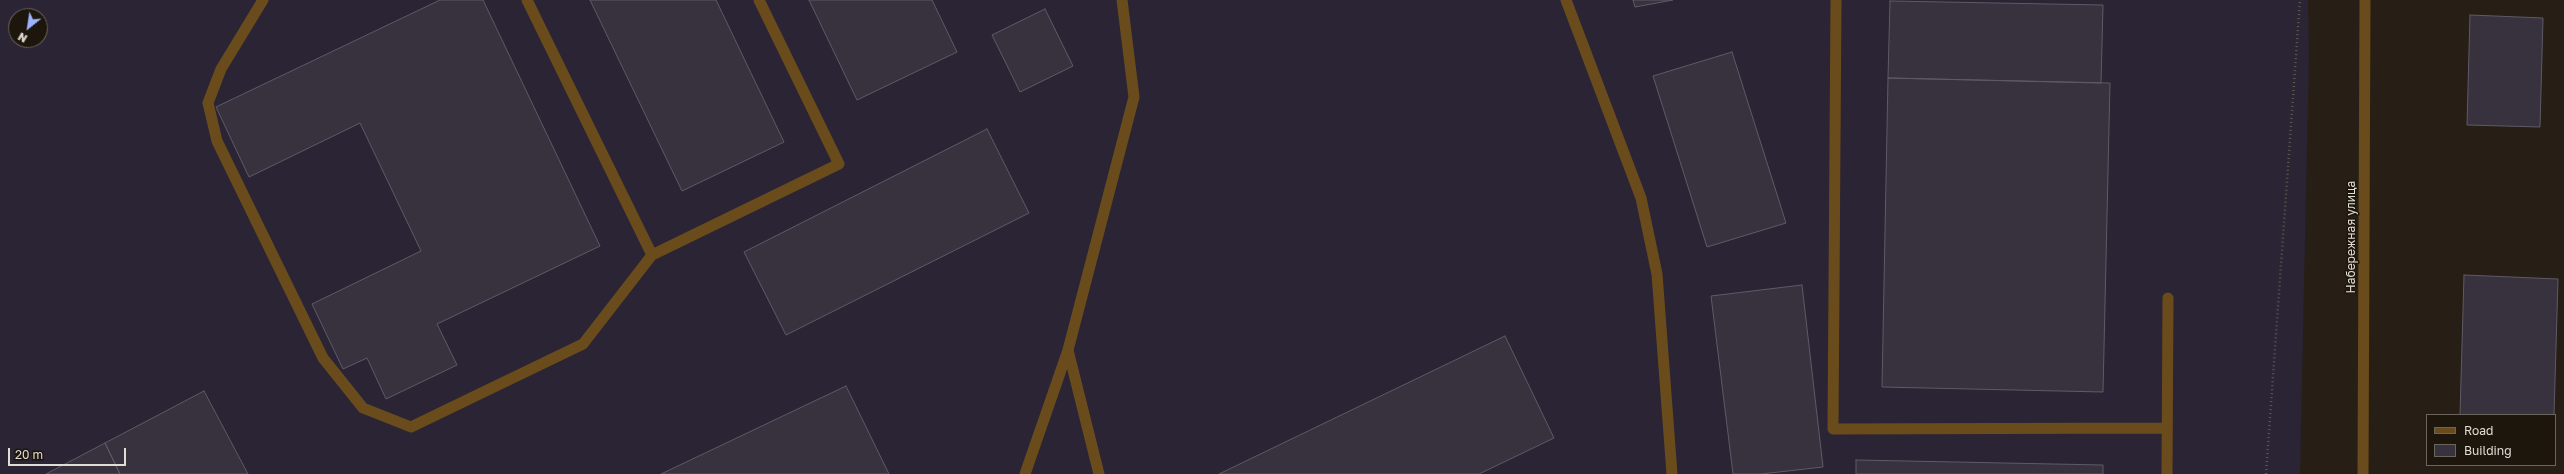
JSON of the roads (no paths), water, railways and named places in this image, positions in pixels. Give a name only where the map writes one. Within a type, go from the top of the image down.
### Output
[{"type":"street","points":[[263,0],[221,69],[208,103],[217,141],[323,358],[363,408],[411,427],[583,344],[652,255],[839,164],[759,0]]},
{"type":"street","points":[[527,0],[652,255]]},
{"type":"street","points":[[1025,474],[1068,350],[1134,97],[1122,0]]},
{"type":"street","points":[[1566,0],[1641,198],[1657,274],[1672,474]]},
{"type":"street","points":[[1836,0],[1833,428],[2168,428]]},
{"type":"street","name":"Набережная улица","points":[[2363,474],[2365,0]]},
{"type":"street","points":[[2168,298],[2168,474]]},
{"type":"street","points":[[1068,350],[1099,474]]}]
